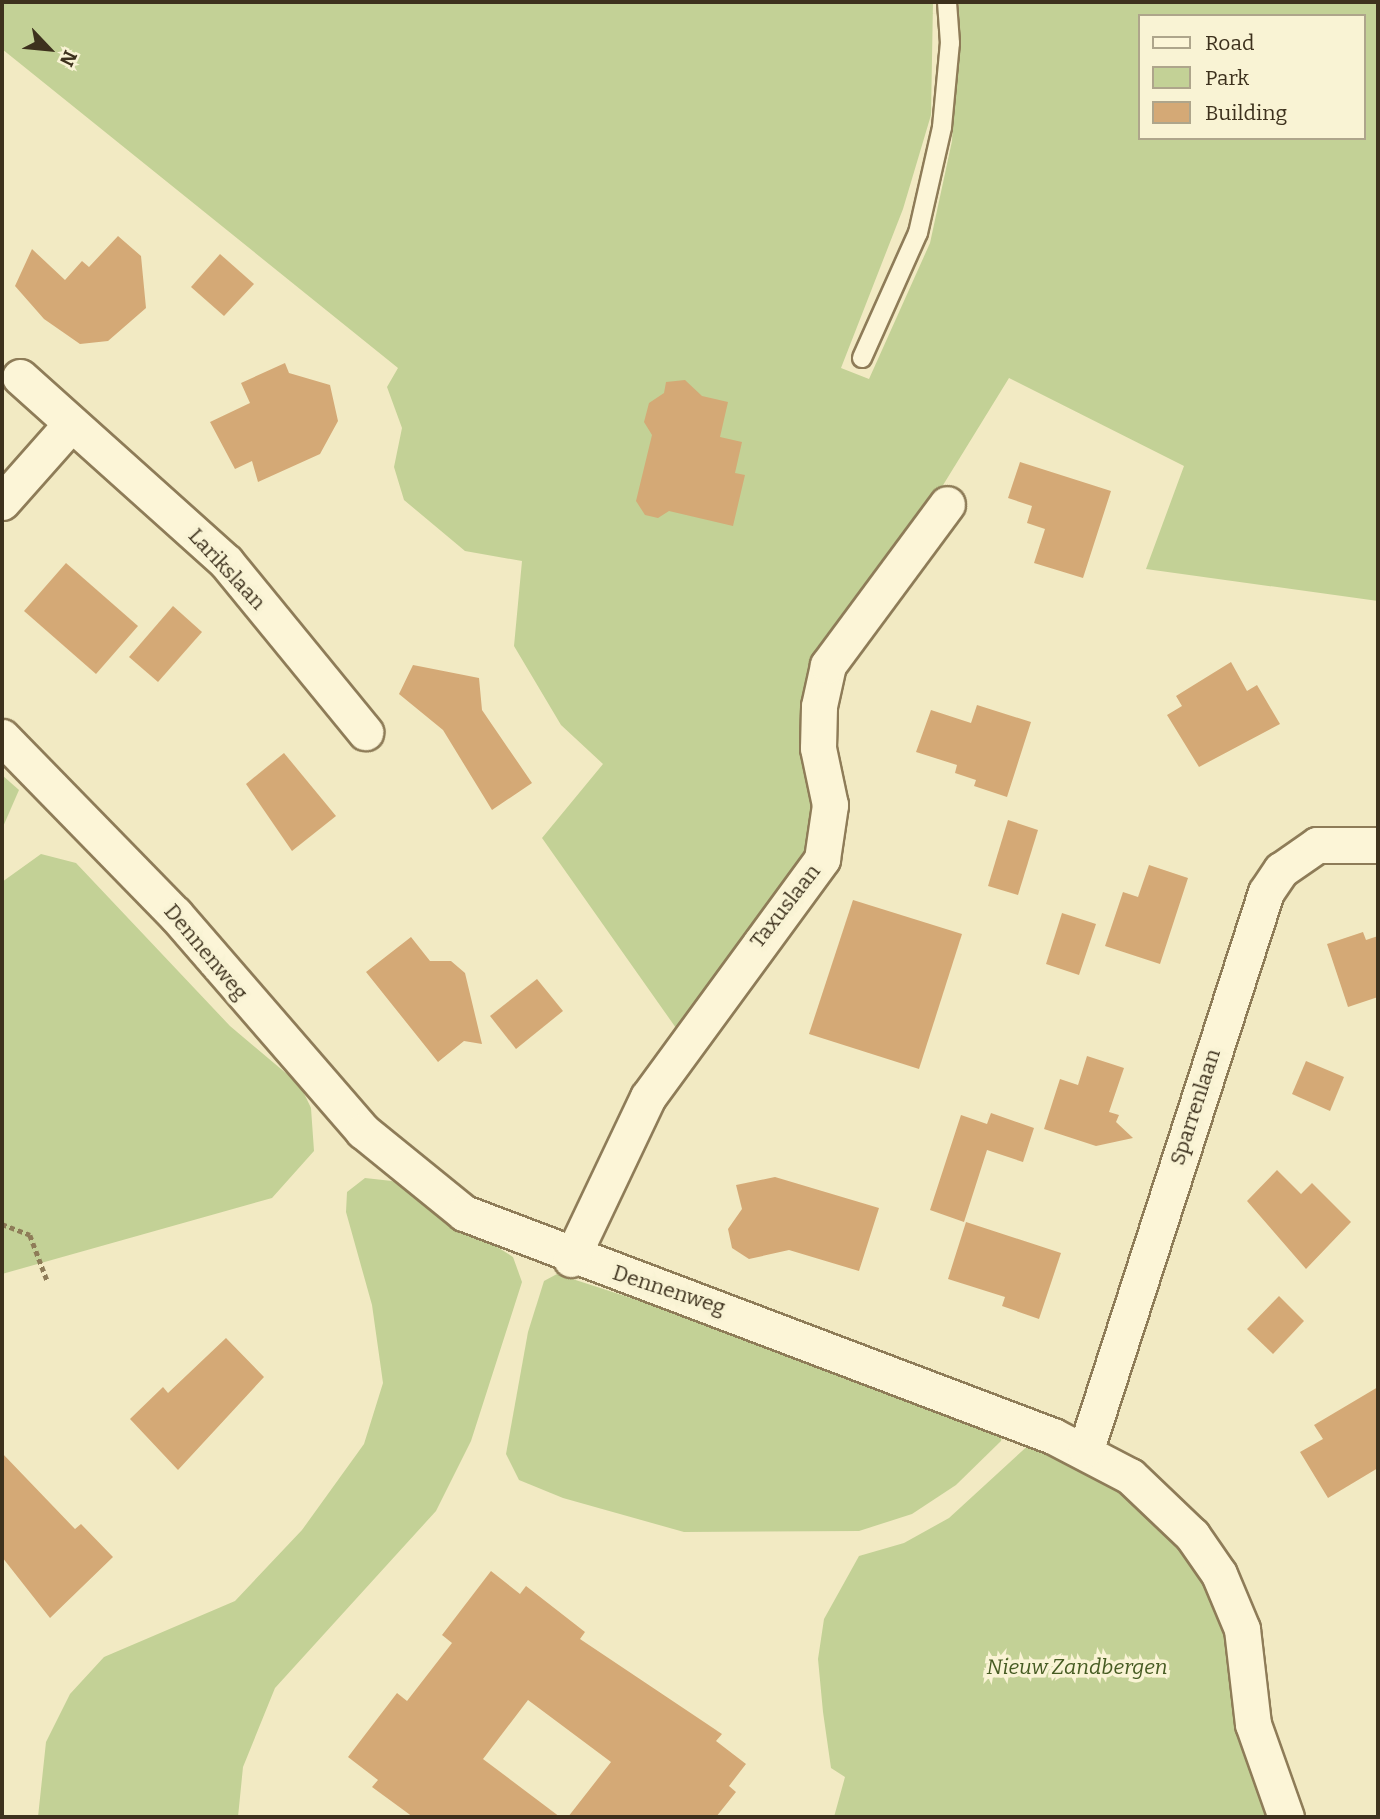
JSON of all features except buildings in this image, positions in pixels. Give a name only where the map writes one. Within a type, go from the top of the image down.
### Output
[{"type":"street","name":"Larikslaan","points":[[20,377],[226,562],[365,732]]},
{"type":"street","points":[[2,502],[71,424]]},
{"type":"street","name":"Taxuslaan","points":[[571,1259],[648,1097],[822,859],[830,805],[818,748],[819,706],[828,664],[947,504]]},
{"type":"street","name":"Dennenweg","points":[[2,737],[175,914],[363,1131],[464,1213],[571,1259],[735,1311],[1086,1449],[1165,1506],[1219,1574],[1242,1629],[1253,1724],[1286,1817]]},
{"type":"street","name":"Sparrenlaan","points":[[1086,1449],[1266,892],[1281,870],[1317,845],[1378,845]]},
{"type":"lane","points":[[862,358],[918,233],[942,127],[950,44],[947,2]]},
{"type":"path","points":[[2,1224],[30,1235],[47,1280]]},
{"type":"green space","points":[[2,2],[933,2],[931,115],[903,209],[841,368],[869,379],[930,243],[952,141],[959,2],[1378,2],[1378,601],[1146,569],[1184,466],[1009,378],[924,516],[831,637],[811,848],[676,1028],[542,838],[603,764],[561,725],[514,646],[522,561],[465,551],[404,500],[394,467],[402,428],[387,387],[398,368],[2,49]]},
{"type":"green space","points":[[2,775],[19,790],[2,829]]},
{"type":"green space","points":[[41,854],[76,863],[230,1026],[300,1085],[311,1108],[314,1151],[272,1198],[2,1274],[2,882]]},
{"type":"green space","points":[[365,1178],[392,1181],[513,1257],[522,1282],[471,1441],[436,1511],[275,1688],[243,1767],[238,1817],[38,1817],[46,1742],[70,1694],[104,1657],[235,1601],[302,1530],[364,1444],[383,1383],[372,1305],[346,1212],[347,1192]]},
{"type":"green space","points":[[557,1274],[881,1379],[1003,1431],[1001,1441],[956,1485],[912,1514],[859,1531],[684,1532],[563,1498],[519,1480],[506,1454],[528,1332],[544,1281]]},
{"type":"green space","name":"Nieuw Zandbergen","points":[[1033,1441],[1073,1448],[1191,1542],[1237,1668],[1280,1817],[834,1817],[845,1777],[831,1768],[823,1712],[818,1659],[824,1619],[859,1556],[904,1543],[949,1518]]}]
